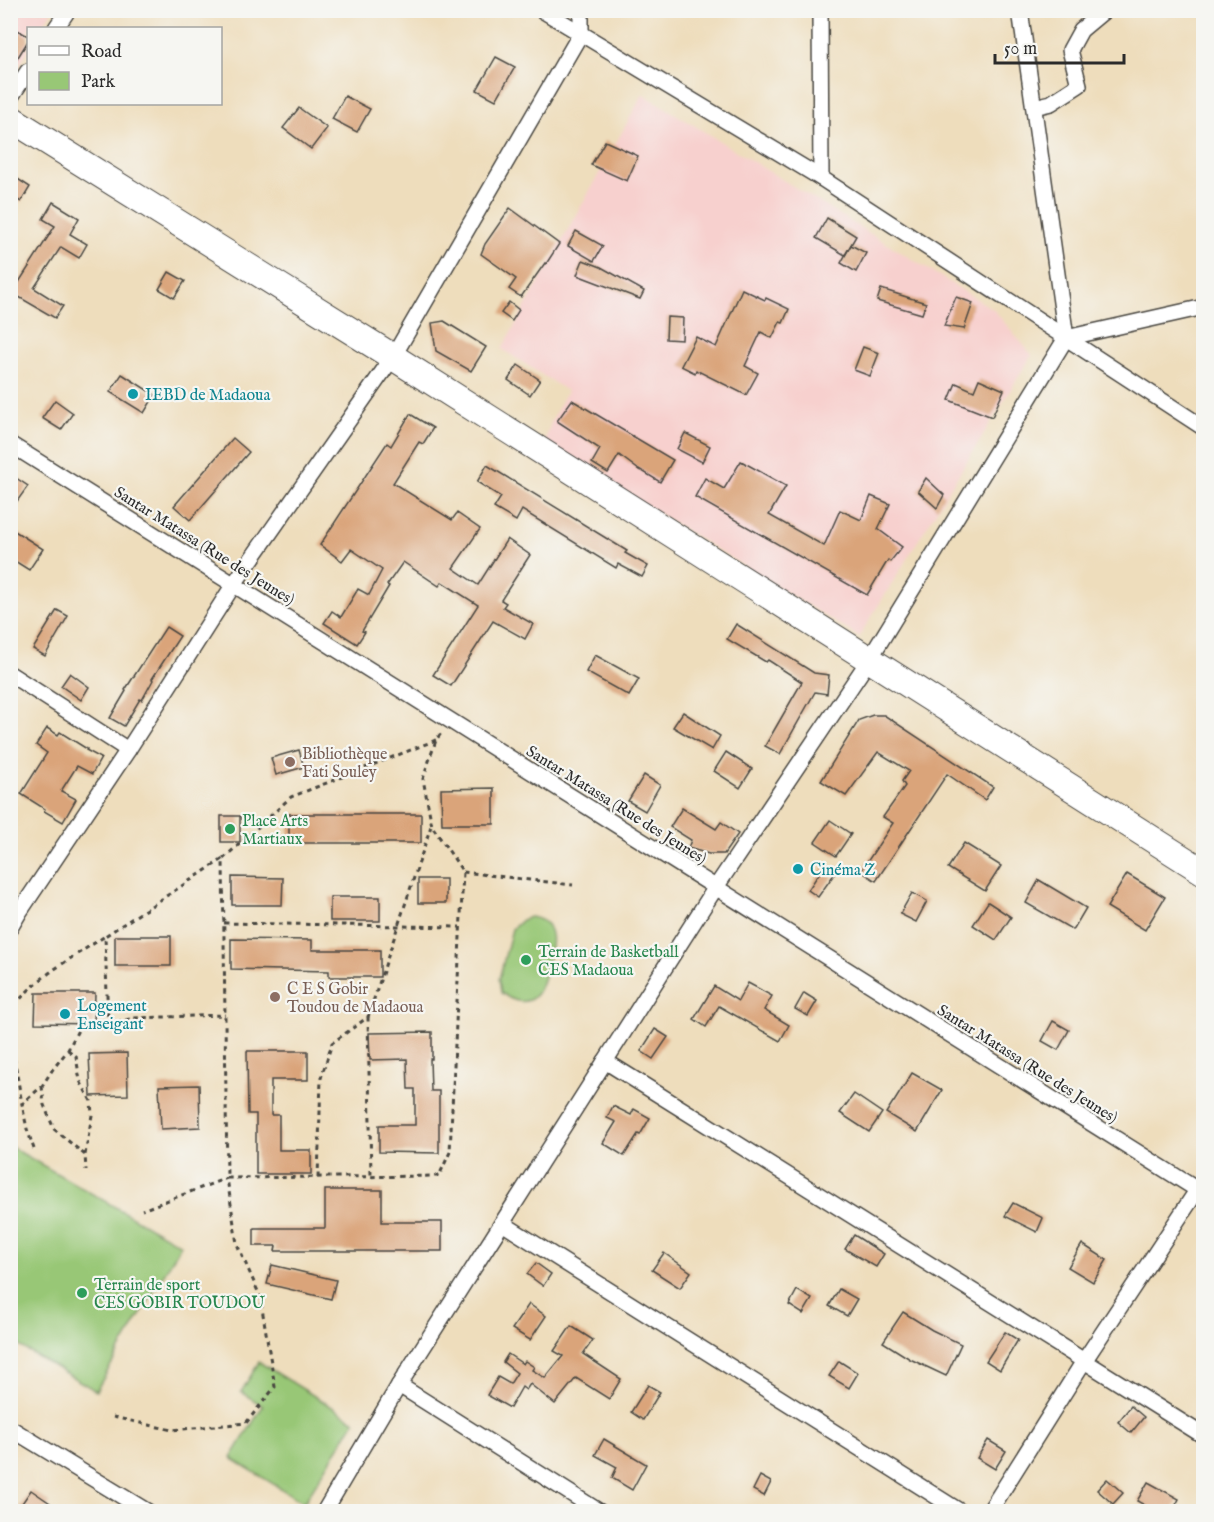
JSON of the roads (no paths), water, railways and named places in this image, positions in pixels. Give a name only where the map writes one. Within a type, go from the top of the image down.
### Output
[{"type":"highway","points":[[10,118],[393,357],[1203,872]]},
{"type":"street","points":[[57,27],[68,10]]},
{"type":"street","points":[[542,10],[822,178],[1203,428]]},
{"type":"street","points":[[10,928],[15,908],[128,750],[234,585],[393,357],[582,33],[581,10]]},
{"type":"street","points":[[820,10],[822,178]]},
{"type":"street","points":[[324,1512],[399,1385],[716,887],[869,660],[1066,338],[1020,10]]},
{"type":"street","points":[[1034,107],[1051,103],[1079,85],[1070,50],[1081,30],[1105,10]]},
{"type":"street","points":[[10,98],[27,72]]},
{"type":"street","points":[[1066,338],[1203,307]]},
{"type":"street","name":"Santar Matassa (Rue des Jeunes)","points":[[10,444],[1201,1188]]},
{"type":"street","points":[[10,674],[128,750]]},
{"type":"street","points":[[605,1061],[1203,1436]]},
{"type":"street","points":[[989,1512],[1084,1361],[1201,1188]]},
{"type":"street","points":[[502,1223],[961,1512]]},
{"type":"street","points":[[399,1385],[600,1512]]},
{"type":"street","points":[[10,1428],[148,1512]]},
{"type":"place","name":"IEBD de Madaoua","points":[[133,394]]},
{"type":"place","name":"Bibliothèque Fati Souley","points":[[290,762]]},
{"type":"place","name":"Place Arts Martiaux","points":[[230,829]]},
{"type":"place","name":"Cinéma Z","points":[[798,869]]},
{"type":"place","name":"Terrain de Basketball CES Madaoua","points":[[526,960]]},
{"type":"place","name":"C E S Gobir Toudou de Madaoua","points":[[275,997]]},
{"type":"place","name":"Logement Enseigant","points":[[65,1014]]},
{"type":"place","name":"Terrain de sport CES GOBIR TOUDOU","points":[[82,1293]]}]
